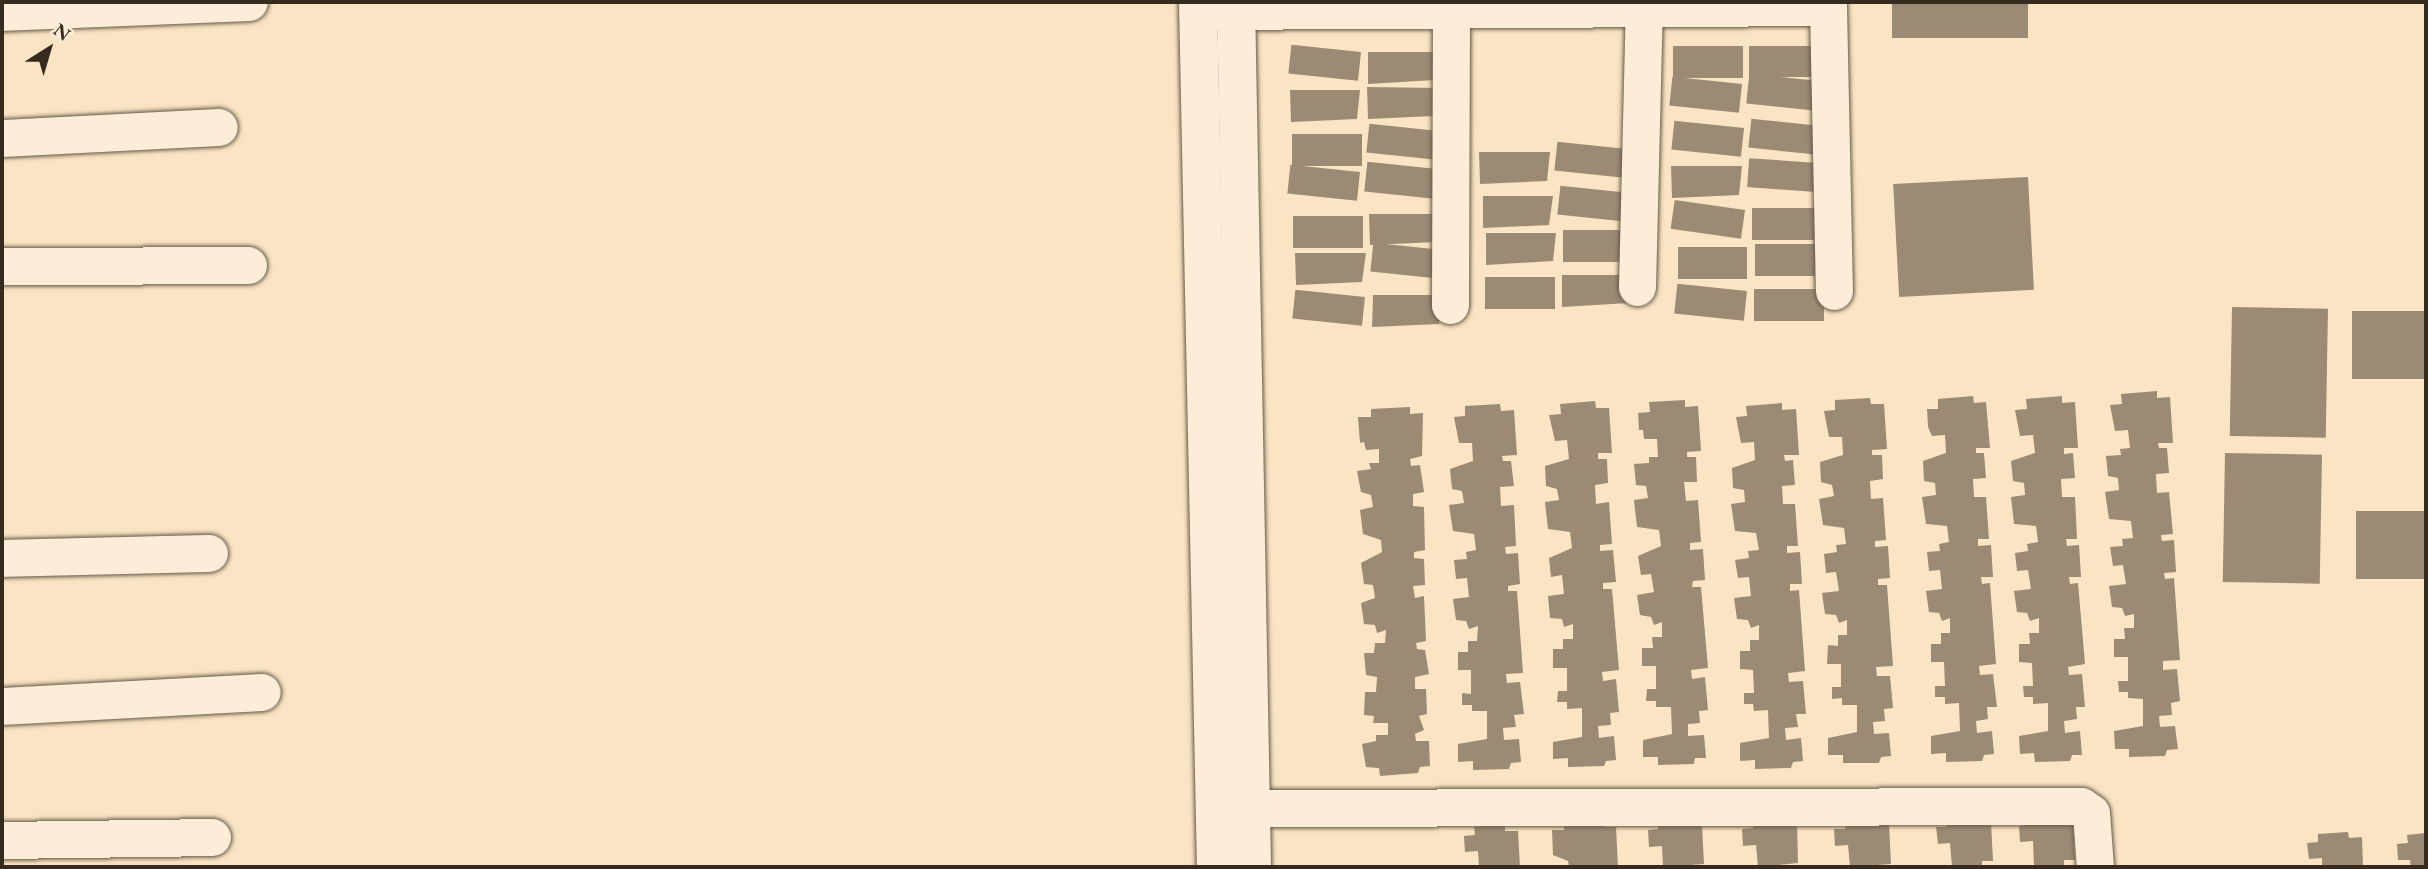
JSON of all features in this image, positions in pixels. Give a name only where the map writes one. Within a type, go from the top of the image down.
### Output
[{"type":"street","points":[[2,12],[249,2]]},
{"type":"street","points":[[1216,867],[1233,808],[1236,6]]},
{"type":"street","points":[[1252,867],[1233,808],[1198,7],[1451,10],[1828,8],[1834,291]]},
{"type":"street","points":[[1637,287],[1644,9]]},
{"type":"street","points":[[1450,305],[1451,10]]},
{"type":"street","points":[[2,138],[219,127]]},
{"type":"street","points":[[2,266],[248,265]]},
{"type":"street","points":[[2,558],[209,553]]},
{"type":"street","points":[[2,706],[262,692]]},
{"type":"street","points":[[1233,808],[2081,806],[2091,813],[2095,867]]},
{"type":"street","points":[[2,840],[212,837]]},
{"type":"building","points":[[1892,2],[2028,2],[2028,38],[1892,38]]},
{"type":"building","points":[[1291,45],[1361,52],[1358,81],[1288,74]]},
{"type":"building","points":[[1673,46],[1743,46],[1743,78],[1673,78]]},
{"type":"building","points":[[1749,46],[1820,46],[1820,77],[1749,77]]},
{"type":"building","points":[[1368,52],[1437,52],[1435,80],[1368,84]]},
{"type":"building","points":[[1749,74],[1819,81],[1816,111],[1746,104]]},
{"type":"building","points":[[1672,77],[1742,84],[1739,113],[1669,106]]},
{"type":"building","points":[[1367,87],[1438,88],[1434,116],[1368,119]]},
{"type":"building","points":[[1290,90],[1360,90],[1357,119],[1291,122]]},
{"type":"building","points":[[1751,119],[1821,126],[1818,155],[1748,148]]},
{"type":"building","points":[[1674,121],[1744,128],[1741,157],[1671,150]]},
{"type":"building","points":[[1369,124],[1439,131],[1436,160],[1366,153]]},
{"type":"building","points":[[1292,134],[1362,134],[1362,166],[1292,166]]},
{"type":"building","points":[[1557,142],[1627,149],[1624,178],[1554,171]]},
{"type":"building","points":[[1479,152],[1550,152],[1547,181],[1480,184]]},
{"type":"building","points":[[1749,158],[1818,163],[1816,192],[1747,187]]},
{"type":"building","points":[[1367,162],[1437,169],[1434,199],[1364,192]]},
{"type":"building","points":[[1290,165],[1360,172],[1357,201],[1287,194]]},
{"type":"building","points":[[1671,166],[1742,166],[1739,195],[1672,198]]},
{"type":"building","points":[[2028,177],[2034,290],[1899,297],[1893,184]]},
{"type":"building","points":[[1560,186],[1630,193],[1627,222],[1557,215]]},
{"type":"building","points":[[1483,196],[1553,196],[1549,225],[1483,228]]},
{"type":"building","points":[[1675,200],[1745,210],[1741,239],[1671,229]]},
{"type":"building","points":[[1752,208],[1821,208],[1821,240],[1752,240]]},
{"type":"building","points":[[1369,214],[1440,214],[1437,242],[1370,245]]},
{"type":"building","points":[[1293,216],[1363,216],[1363,248],[1293,248]]},
{"type":"building","points":[[1563,230],[1633,230],[1633,262],[1563,262]]},
{"type":"building","points":[[1486,233],[1556,233],[1553,261],[1486,265]]},
{"type":"building","points":[[1373,243],[1443,250],[1440,279],[1370,272]]},
{"type":"building","points":[[1755,244],[1825,244],[1825,276],[1755,276]]},
{"type":"building","points":[[1678,247],[1747,247],[1747,279],[1678,279]]},
{"type":"building","points":[[1295,253],[1366,253],[1362,282],[1296,285]]},
{"type":"building","points":[[1562,275],[1632,275],[1629,303],[1562,307]]},
{"type":"building","points":[[1485,277],[1555,277],[1555,309],[1485,309]]},
{"type":"building","points":[[1677,284],[1747,291],[1744,321],[1674,314]]},
{"type":"building","points":[[1754,289],[1824,289],[1824,321],[1754,321]]},
{"type":"building","points":[[1295,290],[1365,297],[1362,326],[1292,319]]},
{"type":"building","points":[[1373,295],[1442,295],[1439,324],[1372,327]]},
{"type":"building","points":[[2232,307],[2328,309],[2326,438],[2230,436]]},
{"type":"building","points":[[2352,311],[2426,311],[2426,379],[2352,379]]},
{"type":"building","points":[[2157,391],[2157,398],[2170,397],[2173,443],[2158,443],[2159,448],[2167,448],[2169,473],[2156,474],[2157,493],[2169,492],[2173,534],[2161,535],[2162,541],[2174,540],[2176,572],[2164,573],[2165,579],[2174,578],[2180,660],[2163,661],[2163,670],[2177,669],[2180,701],[2171,703],[2172,715],[2159,716],[2160,727],[2175,726],[2178,749],[2167,750],[2165,756],[2129,757],[2129,749],[2115,749],[2114,731],[2143,726],[2143,699],[2128,698],[2128,692],[2119,692],[2118,681],[2128,681],[2128,657],[2114,657],[2114,639],[2125,639],[2124,628],[2134,628],[2134,614],[2125,616],[2122,608],[2112,607],[2109,586],[2126,584],[2123,565],[2113,566],[2110,547],[2123,546],[2122,539],[2133,538],[2131,521],[2109,519],[2105,492],[2119,490],[2118,478],[2108,476],[2106,456],[2121,455],[2120,449],[2130,448],[2128,430],[2115,431],[2110,405],[2122,404],[2121,394]]},
{"type":"building","points":[[1973,396],[1974,403],[1986,402],[1990,448],[1976,448],[1976,453],[1984,453],[1986,478],[1973,479],[1974,497],[1986,497],[1989,539],[1978,539],[1978,546],[1991,545],[1993,577],[1981,577],[1982,584],[1990,583],[1996,664],[1979,666],[1980,675],[1993,674],[1997,707],[1987,707],[1988,719],[1976,721],[1977,733],[1992,731],[1994,754],[1984,755],[1982,761],[1946,762],[1946,753],[1931,754],[1931,736],[1960,731],[1959,703],[1945,704],[1945,697],[1935,697],[1935,686],[1945,686],[1944,662],[1931,662],[1931,644],[1941,644],[1941,633],[1950,633],[1950,618],[1942,621],[1939,613],[1929,612],[1926,591],[1942,589],[1940,570],[1929,571],[1927,552],[1940,551],[1939,544],[1949,542],[1947,526],[1926,524],[1922,497],[1936,495],[1935,483],[1924,481],[1923,461],[1946,453],[1945,435],[1932,436],[1928,427],[1927,409],[1938,409],[1938,399]]},
{"type":"building","points":[[2062,396],[2062,403],[2075,402],[2078,448],[2064,448],[2064,454],[2073,453],[2075,478],[2061,479],[2062,497],[2075,497],[2077,539],[2066,539],[2067,546],[2079,545],[2081,577],[2069,577],[2070,584],[2078,583],[2085,664],[2068,667],[2069,675],[2082,674],[2085,707],[2076,707],[2077,719],[2064,721],[2065,733],[2080,731],[2082,755],[2072,755],[2070,761],[2035,762],[2034,753],[2020,754],[2019,736],[2048,731],[2048,703],[2033,704],[2033,697],[2024,697],[2023,686],[2033,686],[2032,663],[2019,662],[2019,644],[2030,644],[2029,633],[2039,633],[2039,618],[2030,621],[2027,613],[2017,612],[2014,591],[2031,589],[2028,570],[2017,571],[2015,553],[2028,551],[2027,544],[2038,542],[2036,526],[2014,524],[2011,497],[2025,495],[2024,483],[2013,481],[2011,461],[2035,453],[2033,435],[2020,436],[2015,410],[2027,409],[2026,399]]},
{"type":"building","points":[[1870,398],[1871,404],[1884,404],[1887,449],[1872,450],[1872,455],[1882,455],[1883,479],[1870,481],[1871,499],[1883,498],[1886,540],[1875,541],[1875,547],[1888,546],[1890,578],[1878,579],[1878,585],[1887,585],[1893,666],[1876,667],[1877,676],[1890,676],[1893,708],[1884,709],[1885,721],[1873,722],[1874,734],[1889,733],[1891,756],[1881,757],[1879,763],[1843,763],[1843,755],[1828,755],[1828,738],[1857,732],[1857,705],[1842,705],[1842,698],[1832,699],[1832,687],[1841,687],[1841,664],[1827,664],[1828,645],[1838,646],[1838,635],[1847,635],[1847,620],[1839,623],[1836,615],[1825,614],[1822,593],[1839,591],[1836,572],[1826,573],[1824,554],[1837,552],[1836,545],[1846,544],[1844,528],[1823,525],[1819,499],[1834,496],[1832,485],[1821,482],[1820,462],[1843,455],[1842,437],[1829,437],[1824,411],[1835,410],[1835,400]]},
{"type":"building","points":[[1685,400],[1685,407],[1698,406],[1701,451],[1687,452],[1687,457],[1696,457],[1697,482],[1684,482],[1686,501],[1698,500],[1701,542],[1690,543],[1690,550],[1703,549],[1705,580],[1693,581],[1692,587],[1701,587],[1708,668],[1691,670],[1692,679],[1705,677],[1708,710],[1699,711],[1700,723],[1688,724],[1688,736],[1704,735],[1706,758],[1695,758],[1694,764],[1658,765],[1658,757],[1643,757],[1643,740],[1672,734],[1671,707],[1656,707],[1656,701],[1646,701],[1647,689],[1656,689],[1656,666],[1642,666],[1642,648],[1653,648],[1652,637],[1662,637],[1662,622],[1654,625],[1651,617],[1640,615],[1637,595],[1654,592],[1651,574],[1641,575],[1638,556],[1661,546],[1659,530],[1637,527],[1634,500],[1648,498],[1646,486],[1636,485],[1634,464],[1649,463],[1649,457],[1658,457],[1657,439],[1644,439],[1643,430],[1639,430],[1638,413],[1650,412],[1649,402]]},
{"type":"building","points":[[1595,401],[1596,408],[1609,408],[1612,453],[1598,453],[1598,459],[1607,459],[1608,483],[1595,485],[1596,504],[1609,502],[1612,544],[1600,545],[1600,551],[1613,550],[1616,582],[1603,583],[1603,589],[1612,589],[1619,670],[1602,672],[1603,681],[1616,679],[1619,712],[1610,713],[1611,725],[1598,726],[1599,738],[1614,736],[1616,760],[1606,761],[1604,766],[1568,767],[1568,758],[1553,759],[1553,742],[1582,737],[1582,708],[1567,709],[1567,702],[1557,702],[1558,691],[1567,691],[1567,668],[1553,668],[1553,649],[1563,649],[1563,639],[1573,639],[1573,624],[1564,627],[1562,619],[1550,618],[1548,596],[1564,594],[1562,575],[1551,577],[1549,558],[1572,548],[1570,532],[1548,529],[1545,502],[1559,500],[1557,489],[1546,486],[1545,466],[1569,459],[1567,440],[1555,441],[1549,415],[1561,414],[1560,404]]},
{"type":"building","points":[[1782,403],[1782,410],[1796,409],[1799,455],[1784,455],[1785,461],[1793,460],[1795,485],[1782,486],[1783,504],[1795,504],[1798,546],[1787,546],[1787,553],[1800,552],[1802,584],[1790,584],[1790,591],[1799,590],[1805,671],[1788,673],[1789,682],[1803,681],[1806,714],[1796,714],[1798,727],[1785,728],[1786,740],[1801,738],[1803,761],[1793,762],[1791,768],[1755,769],[1755,760],[1740,761],[1740,743],[1769,738],[1768,710],[1754,711],[1753,704],[1744,704],[1744,693],[1754,693],[1753,670],[1740,669],[1740,651],[1750,651],[1750,640],[1759,640],[1759,625],[1751,628],[1748,620],[1737,619],[1734,598],[1751,596],[1749,577],[1738,578],[1735,560],[1749,558],[1748,551],[1759,550],[1756,533],[1735,531],[1731,504],[1745,502],[1744,490],[1733,488],[1732,468],[1755,460],[1754,442],[1741,443],[1736,417],[1747,416],[1746,406]]},
{"type":"building","points":[[1500,404],[1501,411],[1514,410],[1517,455],[1502,456],[1503,461],[1511,461],[1514,486],[1500,487],[1501,506],[1514,505],[1516,546],[1505,547],[1506,554],[1518,553],[1520,584],[1508,586],[1508,591],[1517,591],[1523,673],[1506,674],[1507,683],[1520,682],[1524,714],[1514,715],[1516,727],[1503,728],[1504,740],[1519,739],[1521,762],[1511,763],[1509,769],[1473,770],[1473,761],[1458,762],[1458,744],[1487,739],[1487,711],[1472,711],[1472,705],[1462,705],[1462,693],[1471,694],[1471,670],[1458,670],[1458,652],[1468,652],[1468,641],[1477,641],[1478,626],[1469,629],[1466,621],[1456,620],[1453,599],[1469,597],[1467,578],[1456,579],[1454,560],[1467,559],[1466,552],[1476,550],[1474,534],[1453,531],[1449,505],[1464,503],[1462,491],[1452,489],[1450,469],[1473,461],[1472,443],[1459,443],[1454,417],[1465,416],[1465,406]]},
{"type":"building","points":[[1410,407],[1410,414],[1423,413],[1422,456],[1410,459],[1411,466],[1420,465],[1424,492],[1413,494],[1413,506],[1424,507],[1425,550],[1414,552],[1414,558],[1424,559],[1425,585],[1413,586],[1415,598],[1424,596],[1426,641],[1416,643],[1417,649],[1425,650],[1429,674],[1415,677],[1415,689],[1426,689],[1427,714],[1419,716],[1424,730],[1415,734],[1416,741],[1429,741],[1430,766],[1420,767],[1418,773],[1380,776],[1379,768],[1366,767],[1362,744],[1376,741],[1376,735],[1388,735],[1388,723],[1373,723],[1374,716],[1364,715],[1365,692],[1376,692],[1377,677],[1366,675],[1364,653],[1374,653],[1375,643],[1385,643],[1386,630],[1377,633],[1375,625],[1364,624],[1361,603],[1375,598],[1373,585],[1364,584],[1361,563],[1382,552],[1381,540],[1363,534],[1360,510],[1373,507],[1371,495],[1361,492],[1357,471],[1371,469],[1369,463],[1379,463],[1379,449],[1366,450],[1364,442],[1360,443],[1358,417],[1371,417],[1371,409]]},
{"type":"building","points":[[2225,453],[2322,455],[2320,584],[2223,582]]},
{"type":"building","points":[[2356,511],[2426,511],[2426,579],[2356,579]]},
{"type":"building","points":[[2029,817],[2073,820],[2075,860],[2064,860],[2064,867],[2034,867],[2033,841],[2020,842],[2019,826],[2029,825]]},
{"type":"building","points":[[1947,818],[1991,822],[1993,861],[1982,861],[1982,867],[1952,867],[1950,843],[1938,844],[1936,827],[1947,827]]},
{"type":"building","points":[[1689,819],[1689,826],[1702,825],[1704,864],[1663,867],[1662,846],[1649,847],[1648,830],[1658,829],[1658,821]]},
{"type":"building","points":[[1753,819],[1797,824],[1798,863],[1758,867],[1756,845],[1743,846],[1742,829],[1753,828]]},
{"type":"building","points":[[1845,820],[1889,824],[1891,864],[1850,867],[1848,845],[1835,846],[1834,829],[1845,829]]},
{"type":"building","points":[[1603,821],[1604,827],[1616,827],[1618,867],[1569,867],[1568,861],[1553,855],[1552,830],[1564,830],[1564,822]]},
{"type":"building","points":[[1505,824],[1505,831],[1518,831],[1520,867],[1479,867],[1478,851],[1465,852],[1464,836],[1475,835],[1474,827]]},
{"type":"building","points":[[2348,832],[2349,838],[2362,837],[2363,867],[2322,867],[2322,858],[2309,859],[2307,843],[2318,842],[2318,834]]},
{"type":"building","points":[[2426,833],[2426,867],[2411,867],[2410,860],[2398,860],[2397,844],[2408,843],[2407,835]]}]
